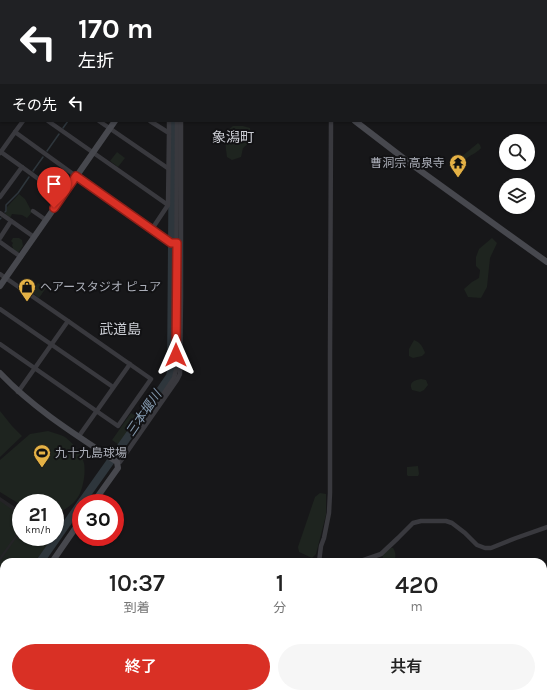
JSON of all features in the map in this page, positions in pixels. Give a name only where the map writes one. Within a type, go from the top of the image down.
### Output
[{"type":"street","points":[[22,122],[0,152],[62,196]]},
{"type":"street","points":[[49,122],[168,205]]},
{"type":"street","points":[[101,122],[169,169]]},
{"type":"street","points":[[0,286],[3,276],[21,257],[114,122]]},
{"type":"street","points":[[152,122],[169,133]]},
{"type":"street","points":[[152,229],[168,205],[169,122]]},
{"type":"street","points":[[99,494],[118,468],[118,462],[174,378],[176,370],[177,122]]},
{"type":"street","points":[[118,462],[180,374],[181,122]]},
{"type":"street","points":[[320,558],[329,513],[330,493],[331,122]]},
{"type":"street","points":[[356,122],[494,225],[547,262]]},
{"type":"street","points":[[15,132],[171,243],[177,243]]},
{"type":"street","points":[[0,197],[22,167]]},
{"type":"street","points":[[33,211],[46,220]]},
{"type":"street","points":[[0,213],[34,237]]},
{"type":"street","points":[[0,238],[11,221]]},
{"type":"street","points":[[0,242],[21,257]]},
{"type":"street","points":[[0,344],[118,426],[151,379],[3,276]]},
{"type":"street","points":[[0,309],[113,387]]},
{"type":"street","points":[[18,392],[68,321]]},
{"type":"street","points":[[79,436],[130,364]]},
{"type":"street","points":[[0,373],[30,402],[118,462]]},
{"type":"street","points":[[370,558],[381,554],[413,523],[421,521],[446,521],[452,523],[477,545],[485,548],[491,548],[547,527]]},
{"type":"street","points":[[55,558],[72,533]]},
{"type":"shaded area","points":[[233,126],[250,128],[251,141],[243,148],[241,157],[232,160],[227,157],[226,136],[227,132]]},
{"type":"shaded area","points":[[478,143],[481,148],[467,158],[453,173],[452,171],[461,157]]},
{"type":"shaded area","points":[[117,152],[125,158],[118,167],[110,161]]},
{"type":"shaded area","points":[[19,194],[25,199],[32,212],[27,218],[22,215],[12,214],[10,218],[5,214],[7,207]]},
{"type":"shaded area","points":[[13,238],[19,238],[22,240],[23,246],[18,253],[12,249],[13,243],[11,241]]},
{"type":"shaded area","points":[[492,238],[497,243],[490,258],[487,287],[481,298],[468,297],[464,289],[479,278],[480,270],[476,266],[476,257],[479,249]]},
{"type":"shaded area","points":[[38,283],[46,288],[39,298],[31,292]]},
{"type":"shaded area","points":[[414,340],[421,345],[425,353],[422,356],[413,358],[409,356],[409,349]]},
{"type":"shaded area","points":[[421,379],[426,380],[428,385],[424,390],[420,392],[412,390],[412,383]]},
{"type":"shaded area","points":[[0,411],[22,436],[0,457]]},
{"type":"shaded area","points":[[131,413],[138,417],[119,445],[112,440]]},
{"type":"shaded area","name":"九十九島球場","points":[[48,431],[63,436],[76,448],[81,456],[85,467],[80,493],[72,494],[72,504],[64,510],[64,494],[12,494],[12,499],[0,492],[0,460],[30,434]]},
{"type":"shaded area","points":[[418,466],[418,476],[407,475],[407,467]]},
{"type":"shaded area","points":[[320,493],[326,494],[326,515],[316,554],[312,558],[299,552],[298,547],[315,497]]},
{"type":"shaded area","points":[[0,497],[12,505],[12,546],[48,546],[40,558],[0,558]]},
{"type":"shaded area","points":[[0,501],[12,510],[12,540],[0,557]]},
{"type":"shaded area","points":[[12,544],[12,546],[47,546],[38,558],[2,558]]},
{"type":"shaded area","points":[[391,548],[393,548],[395,553],[395,558],[383,558],[382,555]]},
{"type":"waterway","points":[[63,128],[67,122]]},
{"type":"waterway","name":"三本堰川","points":[[87,494],[170,376],[173,122]]},
{"type":"waterway","points":[[47,151],[59,134]]},
{"type":"waterway","points":[[33,171],[43,157]]},
{"type":"waterway","points":[[5,212],[6,205],[18,193],[29,177]]},
{"type":"waterway","name":"三本堰川","points":[[43,558],[72,516]]},
{"type":"place","name":"曹洞宗 高泉寺","points":[[458,178]]},
{"type":"place","name":"ヘアースタジオ ピュア","points":[[27,302]]},
{"type":"place","name":"九十九島球場","points":[[42,468]]},
{"type":"district","name":"象潟町","points":[[233,137]]},
{"type":"district","name":"武道島","points":[[120,329]]},
{"type":"route","points":[[54,208],[76,176],[171,243],[177,243],[176,355]]}]
